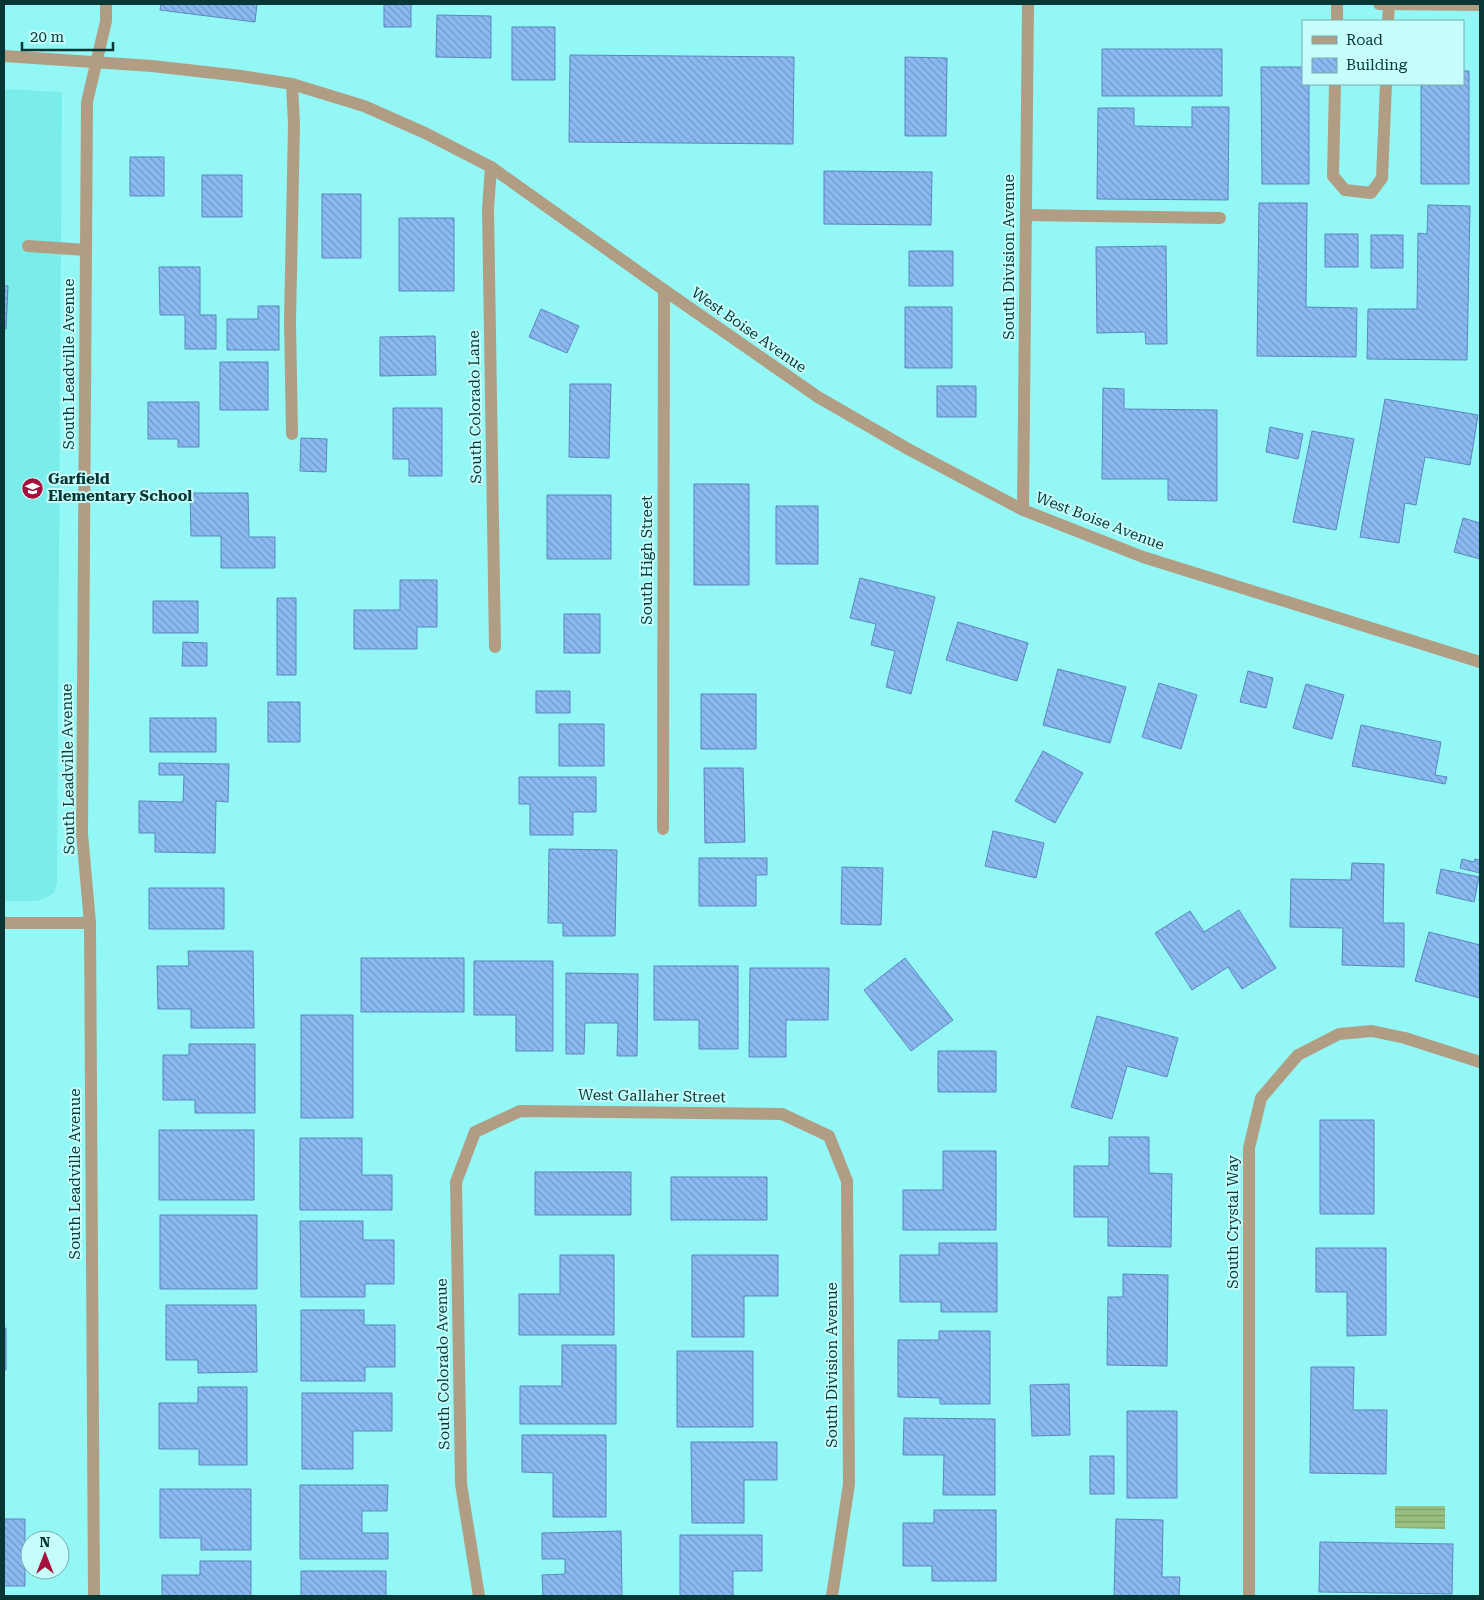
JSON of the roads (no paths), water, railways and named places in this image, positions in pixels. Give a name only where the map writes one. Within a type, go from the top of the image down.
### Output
[{"type":"street","name":"South Leadville Avenue","points":[[94,1596],[90,923],[82,834],[87,102],[106,21],[106,4]]},
{"type":"street","name":"South Division Avenue","points":[[1024,510],[1028,4]]},
{"type":"street","points":[[1337,4],[1337,20]]},
{"type":"street","points":[[1379,4],[1480,5]]},
{"type":"street","points":[[1388,20],[1389,4]]},
{"type":"street","name":"West Boise Avenue","points":[[4,56],[152,66],[292,84],[364,106],[425,133],[491,168],[818,397],[908,449],[1024,510],[1144,557],[1480,662]]},
{"type":"street","points":[[292,84],[294,125],[290,322],[292,434]]},
{"type":"street","points":[[1335,85],[1333,176],[1344,190],[1371,193],[1382,178],[1386,85]]},
{"type":"street","name":"South Colorado Lane","points":[[491,168],[488,209],[496,647]]},
{"type":"street","points":[[1026,216],[1220,218]]},
{"type":"street","points":[[28,246],[86,250]]},
{"type":"street","name":"South High Street","points":[[663,829],[664,290]]},
{"type":"street","points":[[4,923],[90,923]]},
{"type":"street","name":"South Crystal Way","points":[[1249,1596],[1249,1148],[1261,1098],[1298,1056],[1339,1034],[1372,1031],[1405,1038],[1480,1062]]},
{"type":"street","name":"West Gallaher Street","points":[[474,1132],[520,1111],[782,1114],[829,1136]]},
{"type":"street","name":"South Colorado Avenue","points":[[474,1132],[456,1182],[461,1484],[479,1596]]},
{"type":"street","name":"South Division Avenue","points":[[829,1136],[847,1181],[849,1484],[832,1596]]},
{"type":"place","name":"Garfield Elementary School","points":[[32,488]]}]
